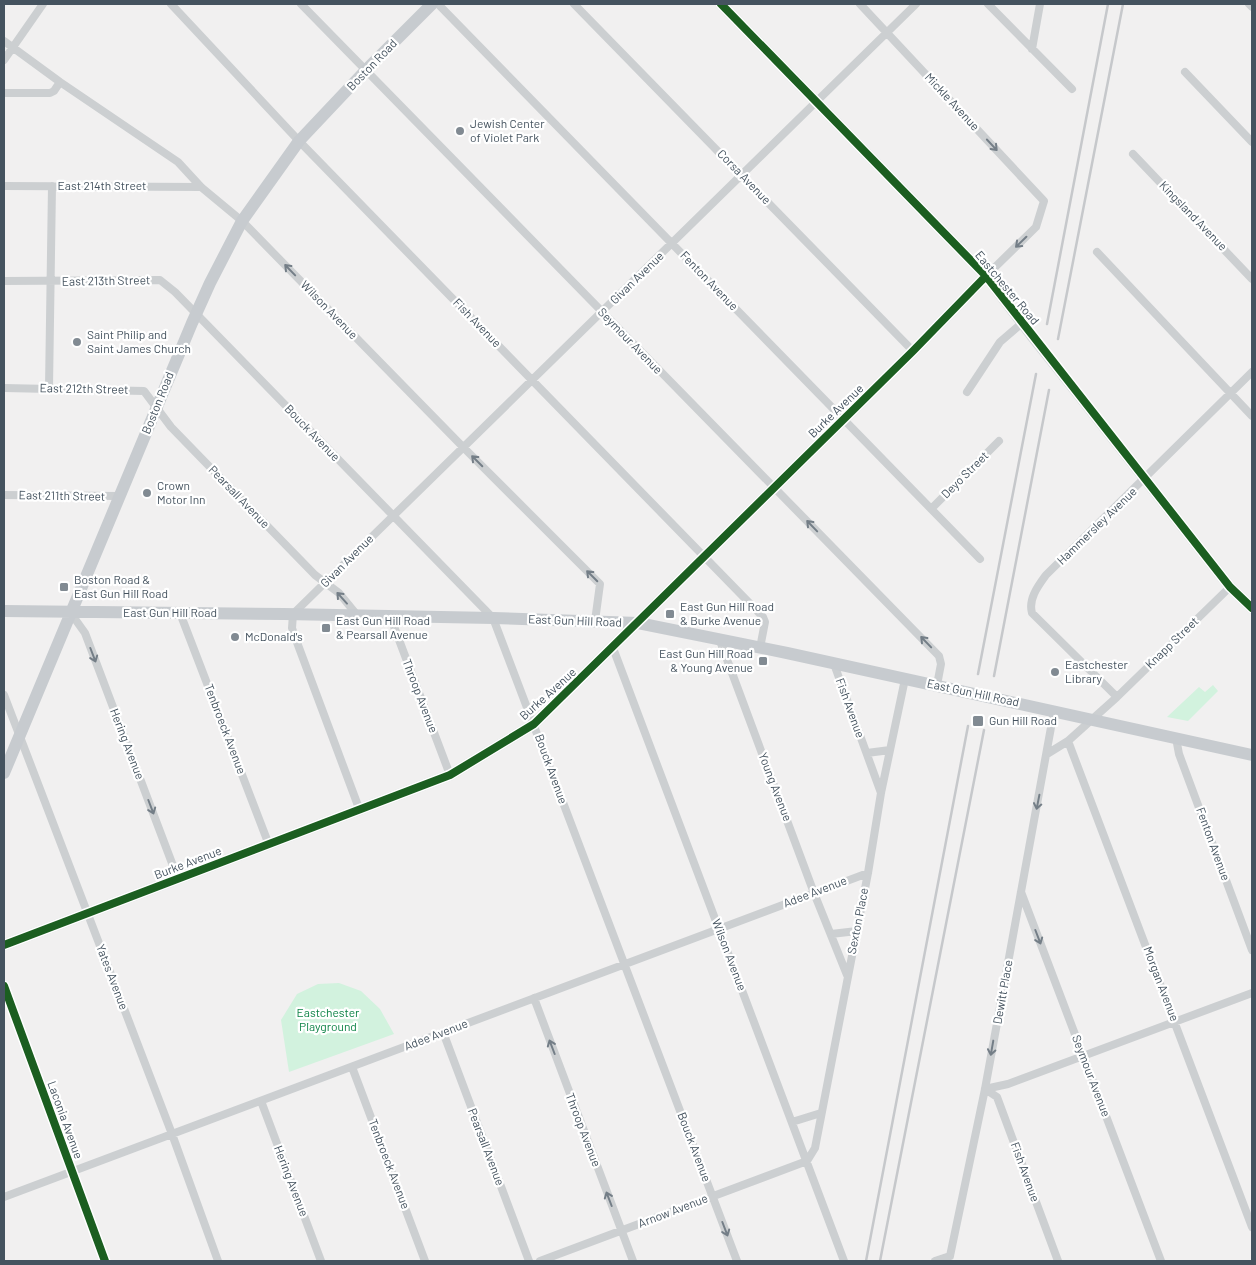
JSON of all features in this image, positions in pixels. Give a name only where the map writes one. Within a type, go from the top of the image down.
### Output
[{"type":"main road","name":"Boston Road","points":[[4,773],[196,314],[242,221],[299,141],[432,4]]},
{"type":"main road","name":"Eastchester Road","points":[[721,4],[986,276],[1230,587],[1252,608]]},
{"type":"main road","name":"Burke Avenue","points":[[4,945],[360,811],[450,775],[534,724],[913,351],[986,276]]},
{"type":"main road","name":"East Gun Hill Road","points":[[4,611],[357,615],[638,623],[719,638],[1252,754]]},
{"type":"street","points":[[4,60],[42,4]]},
{"type":"street","name":"Fish Avenue","points":[[170,4],[299,141],[763,617],[765,622],[760,648]]},
{"type":"street","name":"Seymour Avenue","points":[[302,4],[939,656],[941,664],[937,685]]},
{"type":"street","name":"Fenton Avenue","points":[[438,4],[980,559]]},
{"type":"street","name":"Corsa Avenue","points":[[574,4],[913,351]]},
{"type":"street","name":"Mickle Avenue","points":[[860,4],[1044,201]]},
{"type":"street","name":"Givan Avenue","points":[[293,614],[916,4]]},
{"type":"street","points":[[988,4],[1072,89]]},
{"type":"street","points":[[1032,49],[1040,4]]},
{"type":"street","points":[[1249,4],[1252,8]]},
{"type":"street","name":"Wilson Avenue","points":[[4,41],[60,82],[178,162],[201,187],[242,221],[600,584],[594,621]]},
{"type":"street","points":[[1185,72],[1252,142]]},
{"type":"street","points":[[4,93],[50,94],[60,82]]},
{"type":"street","name":"Kingsland Avenue","points":[[1133,154],[1252,279]]},
{"type":"street","name":"East 214th Street","points":[[4,186],[201,187]]},
{"type":"street","points":[[49,388],[52,186]]},
{"type":"street","name":"Burke Avenue","points":[[986,276],[1036,227],[1044,201]]},
{"type":"street","points":[[1097,252],[1252,416]]},
{"type":"street","name":"East 213th Street","points":[[4,281],[160,280],[175,292],[196,314]]},
{"type":"street","name":"Bouck Avenue","points":[[196,314],[493,618],[737,1261]]},
{"type":"street","points":[[967,392],[1000,342],[1022,323]]},
{"type":"street","name":"Hammersley Avenue","points":[[1116,696],[1032,613],[1031,605],[1037,587],[1046,575],[1252,372]]},
{"type":"street","name":"East 212th Street","points":[[4,388],[144,391],[156,408]]},
{"type":"street","name":"Pearsall Avenue","points":[[156,408],[171,427],[315,575],[339,593],[357,615]]},
{"type":"street","name":"Deyo Street","points":[[931,509],[999,441]]},
{"type":"street","name":"East 211th Street","points":[[4,495],[119,496]]},
{"type":"street","name":"Knapp Street","points":[[1092,719],[1230,587]]},
{"type":"street","name":"Hering Avenue","points":[[70,612],[84,632],[178,879]]},
{"type":"street","name":"Tenbroeck Avenue","points":[[180,613],[269,845]]},
{"type":"street","points":[[293,614],[292,628],[294,638],[360,811]]},
{"type":"street","name":"Throop Avenue","points":[[390,616],[450,775]]},
{"type":"street","name":"Young Avenue","points":[[719,638],[814,893],[848,976]]},
{"type":"street","name":"Wilson Avenue","points":[[613,648],[844,1261]]},
{"type":"street","name":"Fish Avenue","points":[[834,664],[882,793]]},
{"type":"street","name":"Sexton Place","points":[[807,1161],[815,1148],[905,679]]},
{"type":"street","name":"Yates Avenue","points":[[4,695],[172,1134],[218,1261]]},
{"type":"street","name":"Dewitt Place","points":[[935,1261],[951,1259],[985,1089],[1054,711]]},
{"type":"street","points":[[1047,754],[1068,741],[1092,719]]},
{"type":"street","name":"Fenton Avenue","points":[[1176,738],[1179,754],[1252,950]]},
{"type":"street","name":"Morgan Avenue","points":[[1068,741],[1252,1227]]},
{"type":"street","name":"Fish Avenue","points":[[867,753],[890,750]]},
{"type":"street","name":"Adee Avenue","points":[[4,1197],[868,873]]},
{"type":"street","name":"Seymour Avenue","points":[[1021,892],[1161,1261]]},
{"type":"street","points":[[831,934],[856,931]]},
{"type":"street","name":"Laconia Avenue","points":[[4,986],[105,1261]]},
{"type":"street","points":[[985,1089],[1008,1084],[1252,993]]},
{"type":"street","name":"Throop Avenue","points":[[534,998],[633,1261]]},
{"type":"street","name":"Pearsall Avenue","points":[[443,1032],[529,1261]]},
{"type":"street","name":"Tenbroeck Avenue","points":[[352,1067],[425,1261]]},
{"type":"street","name":"Fish Avenue","points":[[985,1089],[997,1097],[1058,1261]]},
{"type":"street","name":"Hering Avenue","points":[[261,1101],[321,1261]]},
{"type":"street","points":[[792,1122],[821,1113]]},
{"type":"street","name":"Arnow Avenue","points":[[540,1261],[807,1161]]},
{"type":"street","points":[[840,1261],[841,1252]]},
{"type":"green space","points":[[1213,685],[1218,691],[1188,721],[1167,717],[1199,687],[1205,692]]},
{"type":"green space","name":"Eastchester Playground","points":[[339,983],[361,991],[380,1009],[394,1034],[289,1072],[281,1020],[297,994],[318,984]]},
{"type":"railway","points":[[1047,324],[1108,4]]},
{"type":"railway","points":[[1058,339],[1123,4]]},
{"type":"railway","points":[[978,674],[1036,374]]},
{"type":"railway","points":[[994,676],[1049,390]]},
{"type":"railway","points":[[866,1261],[968,726]]},
{"type":"railway","points":[[880,1261],[984,730]]},
{"type":"cycle path","points":[[721,4],[986,276],[1230,587],[1252,608]]},
{"type":"cycle path","points":[[4,945],[450,775],[534,724],[913,351],[986,276]]},
{"type":"cycle path","points":[[4,986],[105,1261]]},
{"type":"place","name":"Jewish Center of Violet Park","points":[[460,131]]},
{"type":"place","name":"Saint Philip and Saint James Church","points":[[77,342]]},
{"type":"place","name":"Crown Motor Inn","points":[[147,493]]},
{"type":"place","name":"Boston Road & East Gun Hill Road","points":[[64,587]]},
{"type":"place","name":"East Gun Hill Road & Burke Avenue","points":[[670,614]]},
{"type":"place","name":"East Gun Hill Road & Pearsall Avenue","points":[[326,628]]},
{"type":"place","name":"McDonald's","points":[[235,637]]},
{"type":"place","name":"East Gun Hill Road & Young Avenue","points":[[763,661]]},
{"type":"place","name":"Eastchester Library","points":[[1055,672]]},
{"type":"place","name":"Gun Hill Road","points":[[978,721]]}]
